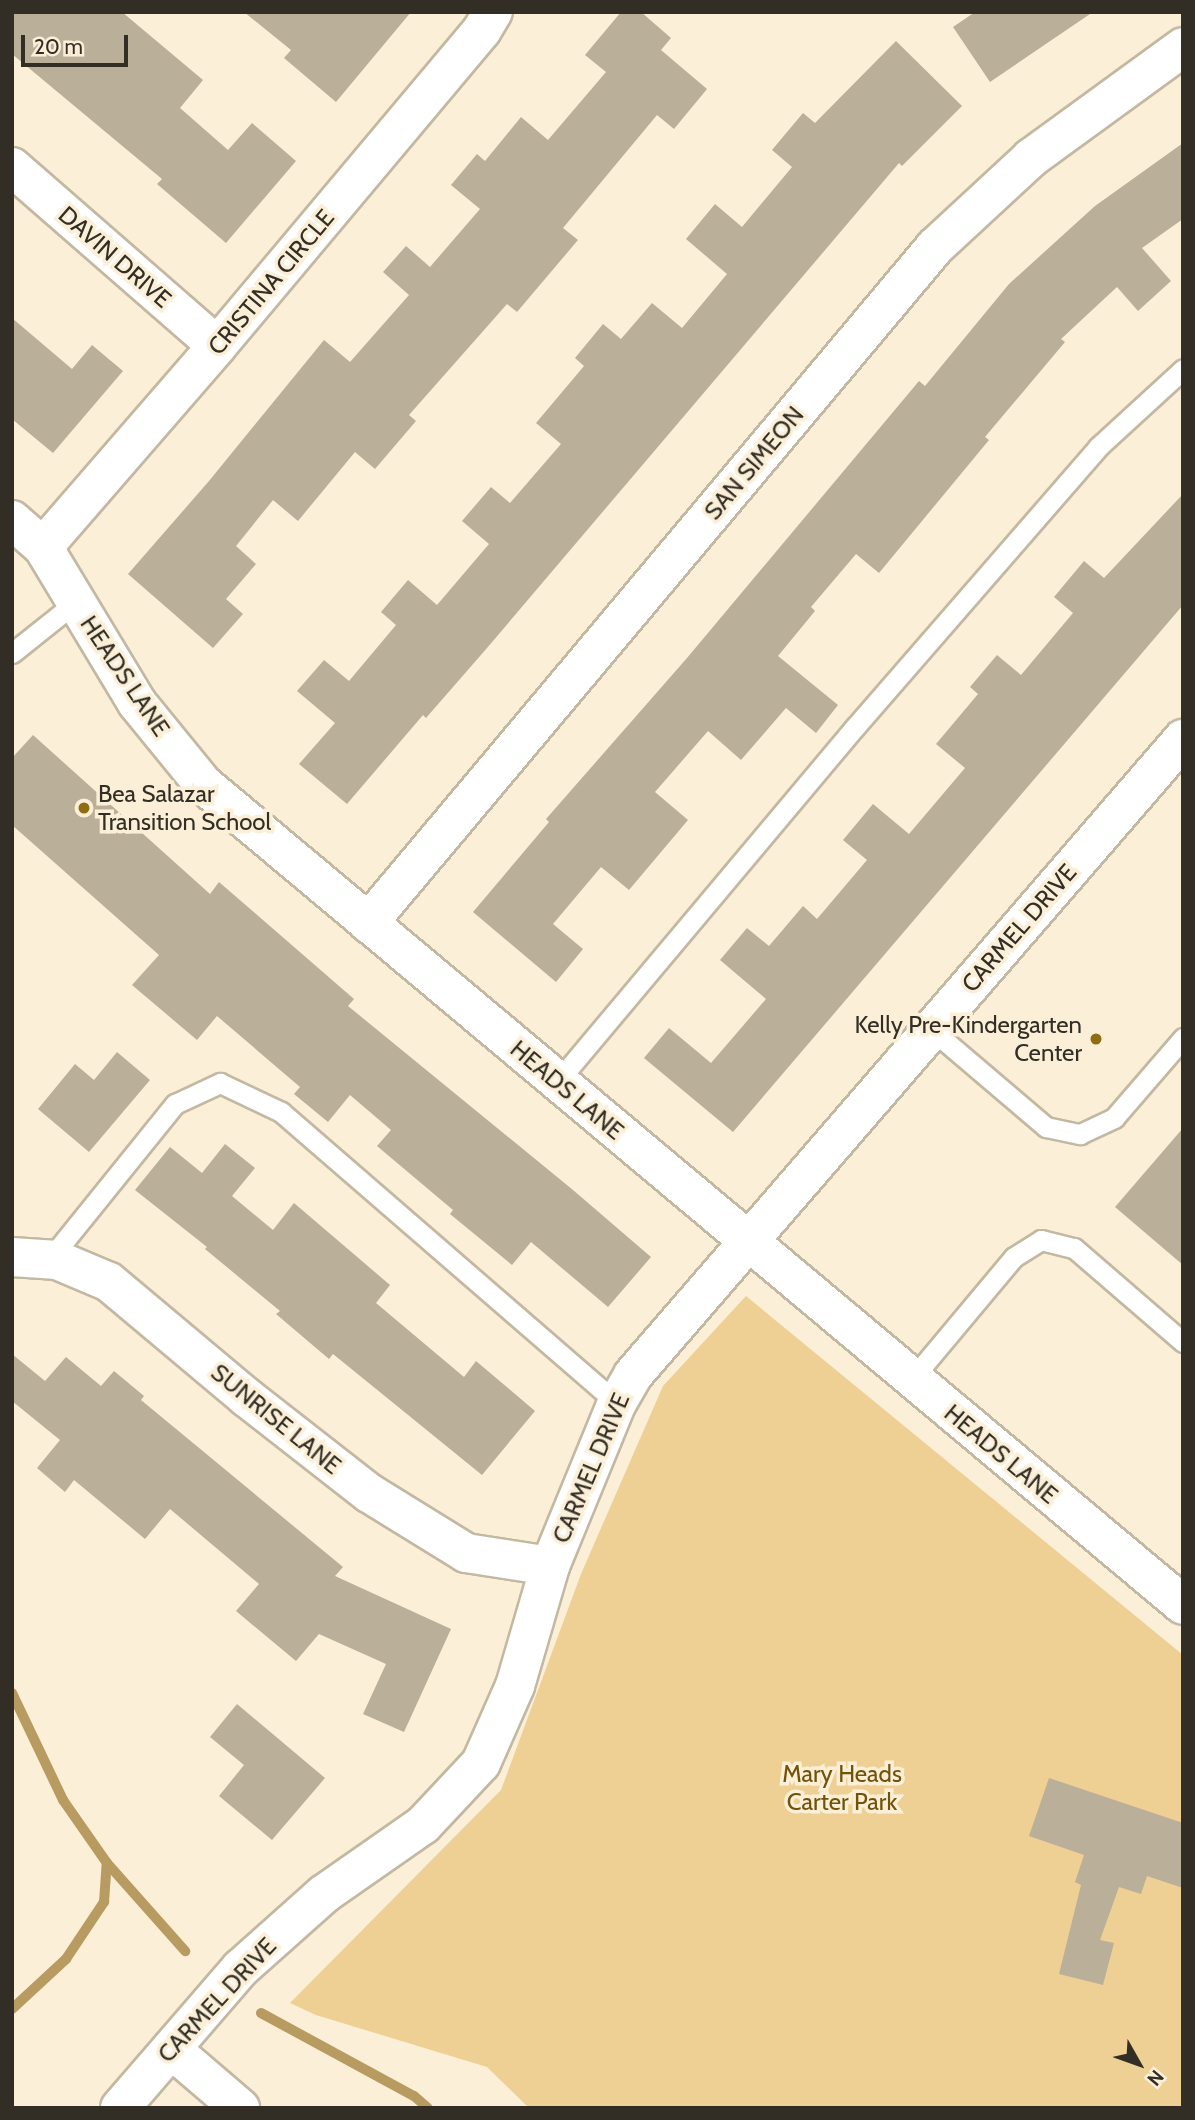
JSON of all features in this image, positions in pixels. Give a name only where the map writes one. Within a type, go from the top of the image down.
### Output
[{"type":"street","name":"CRISTINA CIRCLE","points":[[43,547],[217,346],[482,30],[493,12]]},
{"type":"street","name":"SAN SIMEON","points":[[368,923],[935,247],[1031,158],[1183,47]]},
{"type":"street","name":"DAVIN DRIVE","points":[[12,167],[217,346]]},
{"type":"street","name":"HEADS LANE","points":[[12,520],[43,547],[137,703],[203,784],[911,1380],[1183,1605]]},
{"type":"street","name":"CARMEL DRIVE","points":[[120,2108],[241,1968],[324,1894],[422,1825],[481,1763],[515,1686],[550,1566],[617,1403],[633,1376],[1183,739]]},
{"type":"street","name":"SUNRISE LANE","points":[[31,1259],[57,1260],[109,1282],[246,1397],[369,1493],[410,1520],[466,1553],[550,1566]]},
{"type":"street","points":[[171,2049],[240,2108]]},
{"type":"lane","points":[[557,1082],[855,727],[1098,447],[1183,369]]},
{"type":"lane","points":[[12,653],[76,602]]},
{"type":"lane","points":[[932,1030],[1046,1127],[1080,1134],[1114,1118],[1183,1038]]},
{"type":"lane","points":[[31,1259],[175,1104],[220,1083],[281,1112],[617,1403]]},
{"type":"lane","points":[[911,1380],[1014,1257],[1041,1240],[1074,1248],[1183,1342]]},
{"type":"green space","name":"Mary Heads Carter Park","points":[[746,1296],[1183,1655],[1183,2108],[529,2108],[487,2067],[316,2015],[290,2003],[501,1790],[581,1574],[663,1386]]},
{"type":"building","points":[[12,12],[122,12],[203,80],[180,108],[228,150],[252,123],[296,161],[226,243],[157,184],[162,179],[12,54]]},
{"type":"building","points":[[244,12],[411,12],[336,102],[284,58],[291,50]]},
{"type":"building","points":[[621,12],[641,12],[671,38],[661,50],[707,89],[674,129],[657,115],[563,228],[578,240],[517,312],[507,304],[409,415],[416,421],[375,469],[355,452],[298,521],[273,500],[236,546],[256,564],[226,599],[243,614],[213,648],[128,574],[209,481],[324,340],[350,362],[409,295],[383,272],[406,246],[430,267],[480,209],[451,185],[477,154],[485,161],[521,117],[548,140],[606,72],[585,55]]},
{"type":"building","points":[[975,12],[1093,12],[990,82],[953,27]]},
{"type":"building","points":[[896,41],[962,106],[902,166],[899,163],[487,648],[426,718],[423,715],[347,804],[299,764],[335,723],[297,691],[324,660],[349,681],[396,625],[381,612],[408,580],[437,605],[489,544],[462,521],[491,487],[510,503],[561,444],[536,423],[584,366],[575,358],[603,324],[621,339],[652,303],[682,328],[727,274],[686,239],[715,204],[742,227],[792,167],[772,150],[803,113],[815,123]]},
{"type":"building","points":[[1183,143],[1183,219],[1142,248],[1171,281],[1138,311],[1117,287],[1061,339],[1065,342],[985,437],[989,440],[879,573],[856,554],[811,607],[815,611],[778,656],[838,705],[816,733],[786,708],[741,760],[708,731],[655,792],[688,820],[629,890],[601,867],[553,924],[583,949],[556,982],[473,912],[549,822],[546,819],[687,658],[919,381],[925,386],[1009,284],[1095,206]]},
{"type":"building","points":[[12,318],[72,369],[92,345],[123,371],[53,453],[12,419]]},
{"type":"building","points":[[1183,494],[1183,605],[733,1132],[644,1058],[669,1028],[711,1063],[766,999],[720,960],[747,928],[769,946],[803,906],[817,919],[867,860],[843,840],[873,804],[909,834],[965,768],[936,744],[978,694],[970,687],[997,655],[1021,675],[1073,613],[1054,597],[1084,561],[1104,578]]},
{"type":"building","points":[[33,735],[210,894],[219,882],[354,999],[348,1006],[651,1257],[608,1307],[531,1242],[512,1265],[450,1214],[453,1210],[377,1146],[391,1130],[350,1095],[328,1122],[294,1094],[300,1087],[217,1016],[197,1040],[132,985],[159,955],[12,825],[12,758]]},
{"type":"building","points":[[117,1052],[150,1080],[89,1152],[38,1109],[75,1064],[94,1080]]},
{"type":"building","points":[[1183,1128],[1183,1265],[1115,1207]]},
{"type":"building","points":[[225,1144],[255,1168],[232,1196],[273,1230],[294,1203],[390,1285],[376,1303],[464,1377],[476,1361],[535,1411],[482,1475],[333,1354],[329,1359],[276,1314],[280,1311],[205,1249],[207,1247],[135,1190],[170,1147],[202,1173]]},
{"type":"building","points":[[12,1354],[45,1381],[66,1357],[101,1386],[114,1371],[144,1396],[141,1400],[343,1567],[335,1576],[451,1629],[404,1732],[363,1714],[386,1664],[319,1634],[296,1661],[236,1611],[259,1584],[170,1509],[145,1539],[74,1480],[65,1492],[37,1468],[60,1440],[12,1401]]},
{"type":"building","points":[[237,1704],[325,1778],[272,1840],[219,1796],[244,1765],[210,1737]]},
{"type":"building","points":[[1049,1778],[1183,1823],[1183,1888],[1147,1876],[1141,1894],[1119,1887],[1100,1940],[1114,1943],[1103,1985],[1059,1974],[1081,1885],[1075,1882],[1084,1855],[1029,1836]]},
{"type":"waterway","points":[[12,1693],[63,1800],[107,1863],[185,1951]]},
{"type":"waterway","points":[[12,2009],[66,1959],[104,1902],[107,1863]]},
{"type":"waterway","points":[[261,2013],[414,2096],[428,2108]]},
{"type":"place","name":"Bea Salazar Transition School","points":[[84,808]]},
{"type":"place","name":"Kelly Pre-Kindergarten Center","points":[[1096,1039]]}]
